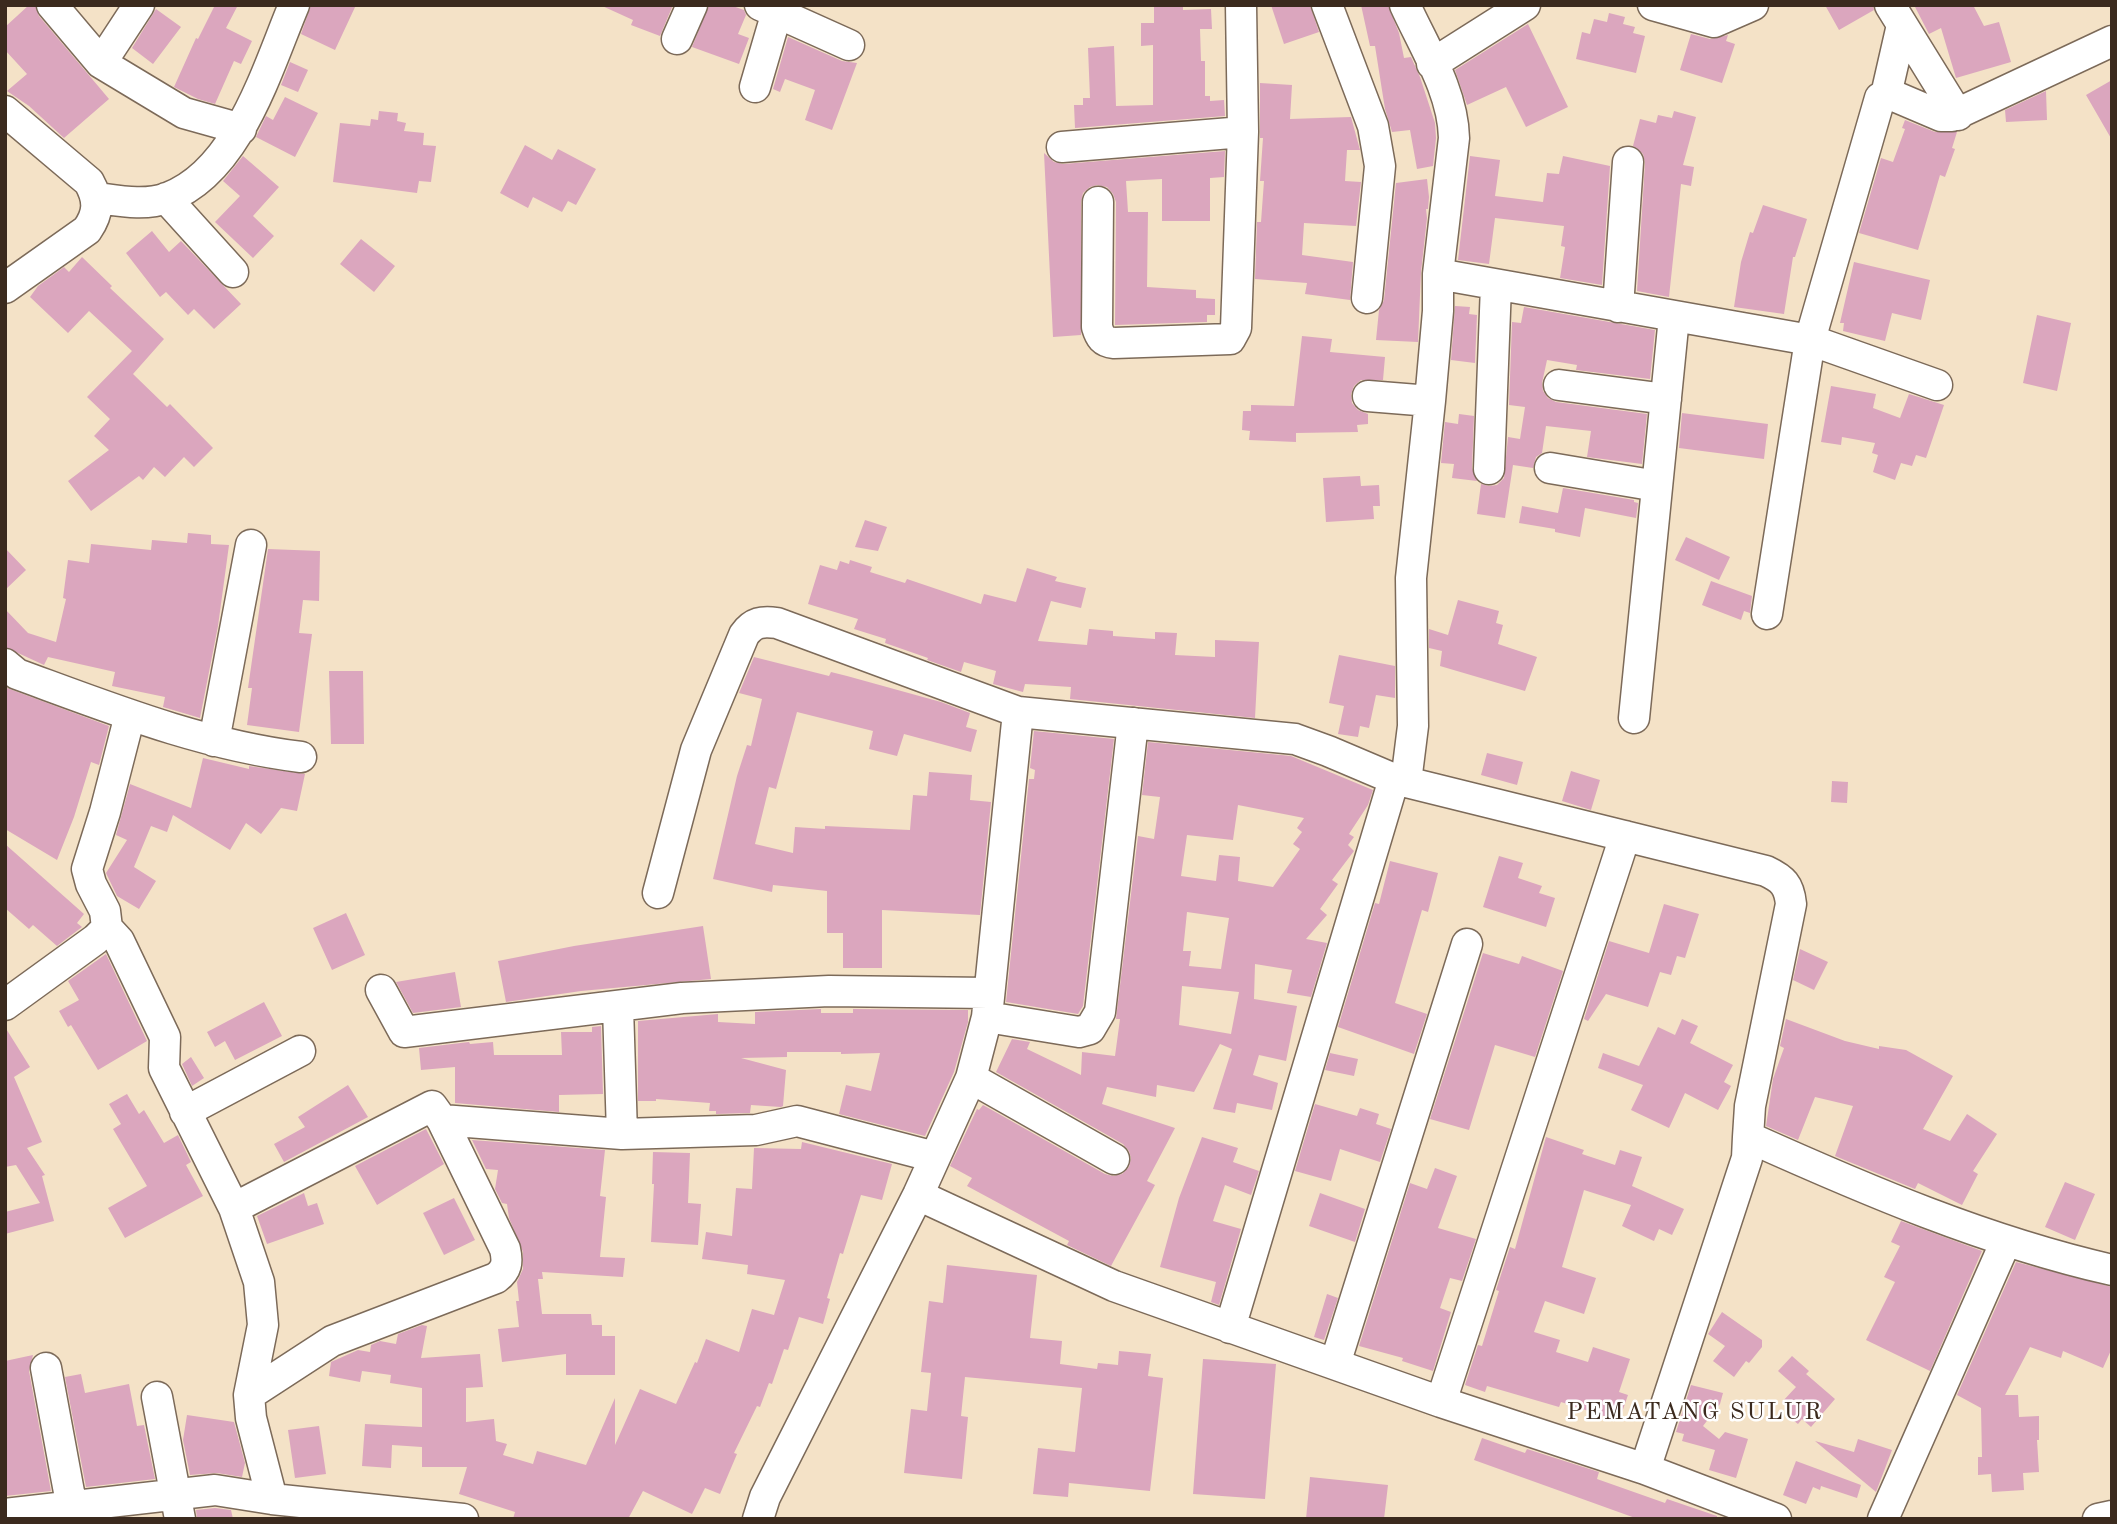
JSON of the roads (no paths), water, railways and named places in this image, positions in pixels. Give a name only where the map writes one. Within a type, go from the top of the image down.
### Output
[{"type":"street","points":[[52,5],[101,63],[184,113],[241,129]]},
{"type":"street","points":[[101,63],[139,5]]},
{"type":"street","points":[[97,198],[136,203],[166,198],[198,180],[227,152],[241,129],[294,5]]},
{"type":"street","points":[[677,39],[692,5]]},
{"type":"street","points":[[1098,202],[1099,336],[1105,342],[1114,343],[1230,339],[1236,328],[1243,132],[1241,5]]},
{"type":"street","points":[[1327,5],[1369,116],[1380,166],[1367,298]]},
{"type":"street","points":[[1230,1328],[1400,781],[1413,726],[1411,578],[1438,311],[1438,274],[1454,138],[1453,119],[1447,97],[1405,5]]},
{"type":"street","points":[[1432,64],[1525,5]]},
{"type":"street","points":[[1653,5],[1714,22],[1753,5]]},
{"type":"street","points":[[755,87],[772,8],[849,45]]},
{"type":"street","points":[[1767,614],[1810,340],[1877,108],[1880,99],[1886,95],[1896,15]]},
{"type":"street","points":[[1896,15],[1958,115]]},
{"type":"street","points":[[1886,95],[1941,116],[1958,115],[2112,41]]},
{"type":"street","points":[[5,111],[89,182],[97,198],[95,218],[87,230],[5,288]]},
{"type":"street","points":[[1062,148],[1243,132]]},
{"type":"street","points":[[1618,307],[1628,162]]},
{"type":"street","points":[[166,198],[233,272]]},
{"type":"street","points":[[1438,274],[1810,340],[1937,384]]},
{"type":"street","points":[[1489,469],[1496,285]]},
{"type":"street","points":[[1634,718],[1674,317]]},
{"type":"street","points":[[1559,385],[1665,399]]},
{"type":"street","points":[[1368,396],[1430,401]]},
{"type":"street","points":[[1550,468],[1657,486]]},
{"type":"street","points":[[214,741],[251,545]]},
{"type":"street","points":[[658,893],[696,750],[744,635],[751,625],[764,621],[777,622],[1018,712],[1295,739],[1400,781],[1766,871],[1782,878],[1789,890],[1791,904],[1749,1106],[1747,1158],[1645,1469]]},
{"type":"street","points":[[5,664],[17,674],[130,715],[214,741],[301,757]]},
{"type":"street","points":[[758,1519],[765,1497],[918,1195],[971,1078],[988,1005],[1018,712]]},
{"type":"street","points":[[130,715],[87,869],[91,884],[105,911],[107,928],[119,941],[165,1037],[164,1068],[234,1208],[260,1282],[263,1325],[249,1395],[251,1418],[272,1499]]},
{"type":"street","points":[[381,990],[404,1032],[682,998],[829,991],[988,1005],[1079,1032],[1090,1029],[1100,1013],[1133,723]]},
{"type":"street","points":[[1441,1402],[1625,836]]},
{"type":"street","points":[[5,1006],[107,928]]},
{"type":"street","points":[[1335,1364],[1467,944]]},
{"type":"street","points":[[618,1007],[622,1134]]},
{"type":"street","points":[[185,1112],[300,1051]]},
{"type":"street","points":[[971,1078],[1114,1158]]},
{"type":"street","points":[[234,1208],[432,1106],[442,1120],[505,1249],[507,1261],[504,1272],[496,1278],[332,1341],[249,1395]]},
{"type":"street","points":[[442,1120],[622,1134],[756,1130],[797,1121],[935,1157]]},
{"type":"street","points":[[1748,1138],[1880,1196],[2059,1258],[2112,1270]]},
{"type":"street","points":[[918,1195],[1114,1286],[1441,1402],[1645,1469],[1776,1519]]},
{"type":"street","points":[[1883,1519],[2006,1241]]},
{"type":"street","points":[[46,1368],[73,1513]]},
{"type":"street","points":[[157,1397],[178,1506]]},
{"type":"street","points":[[5,1514],[73,1513],[178,1506],[215,1490],[272,1499],[463,1519]]},
{"type":"street","points":[[2098,1519],[2112,1516]]},
{"type":"district","name":"PEMATANG SULUR","points":[[1695,1413]]}]
